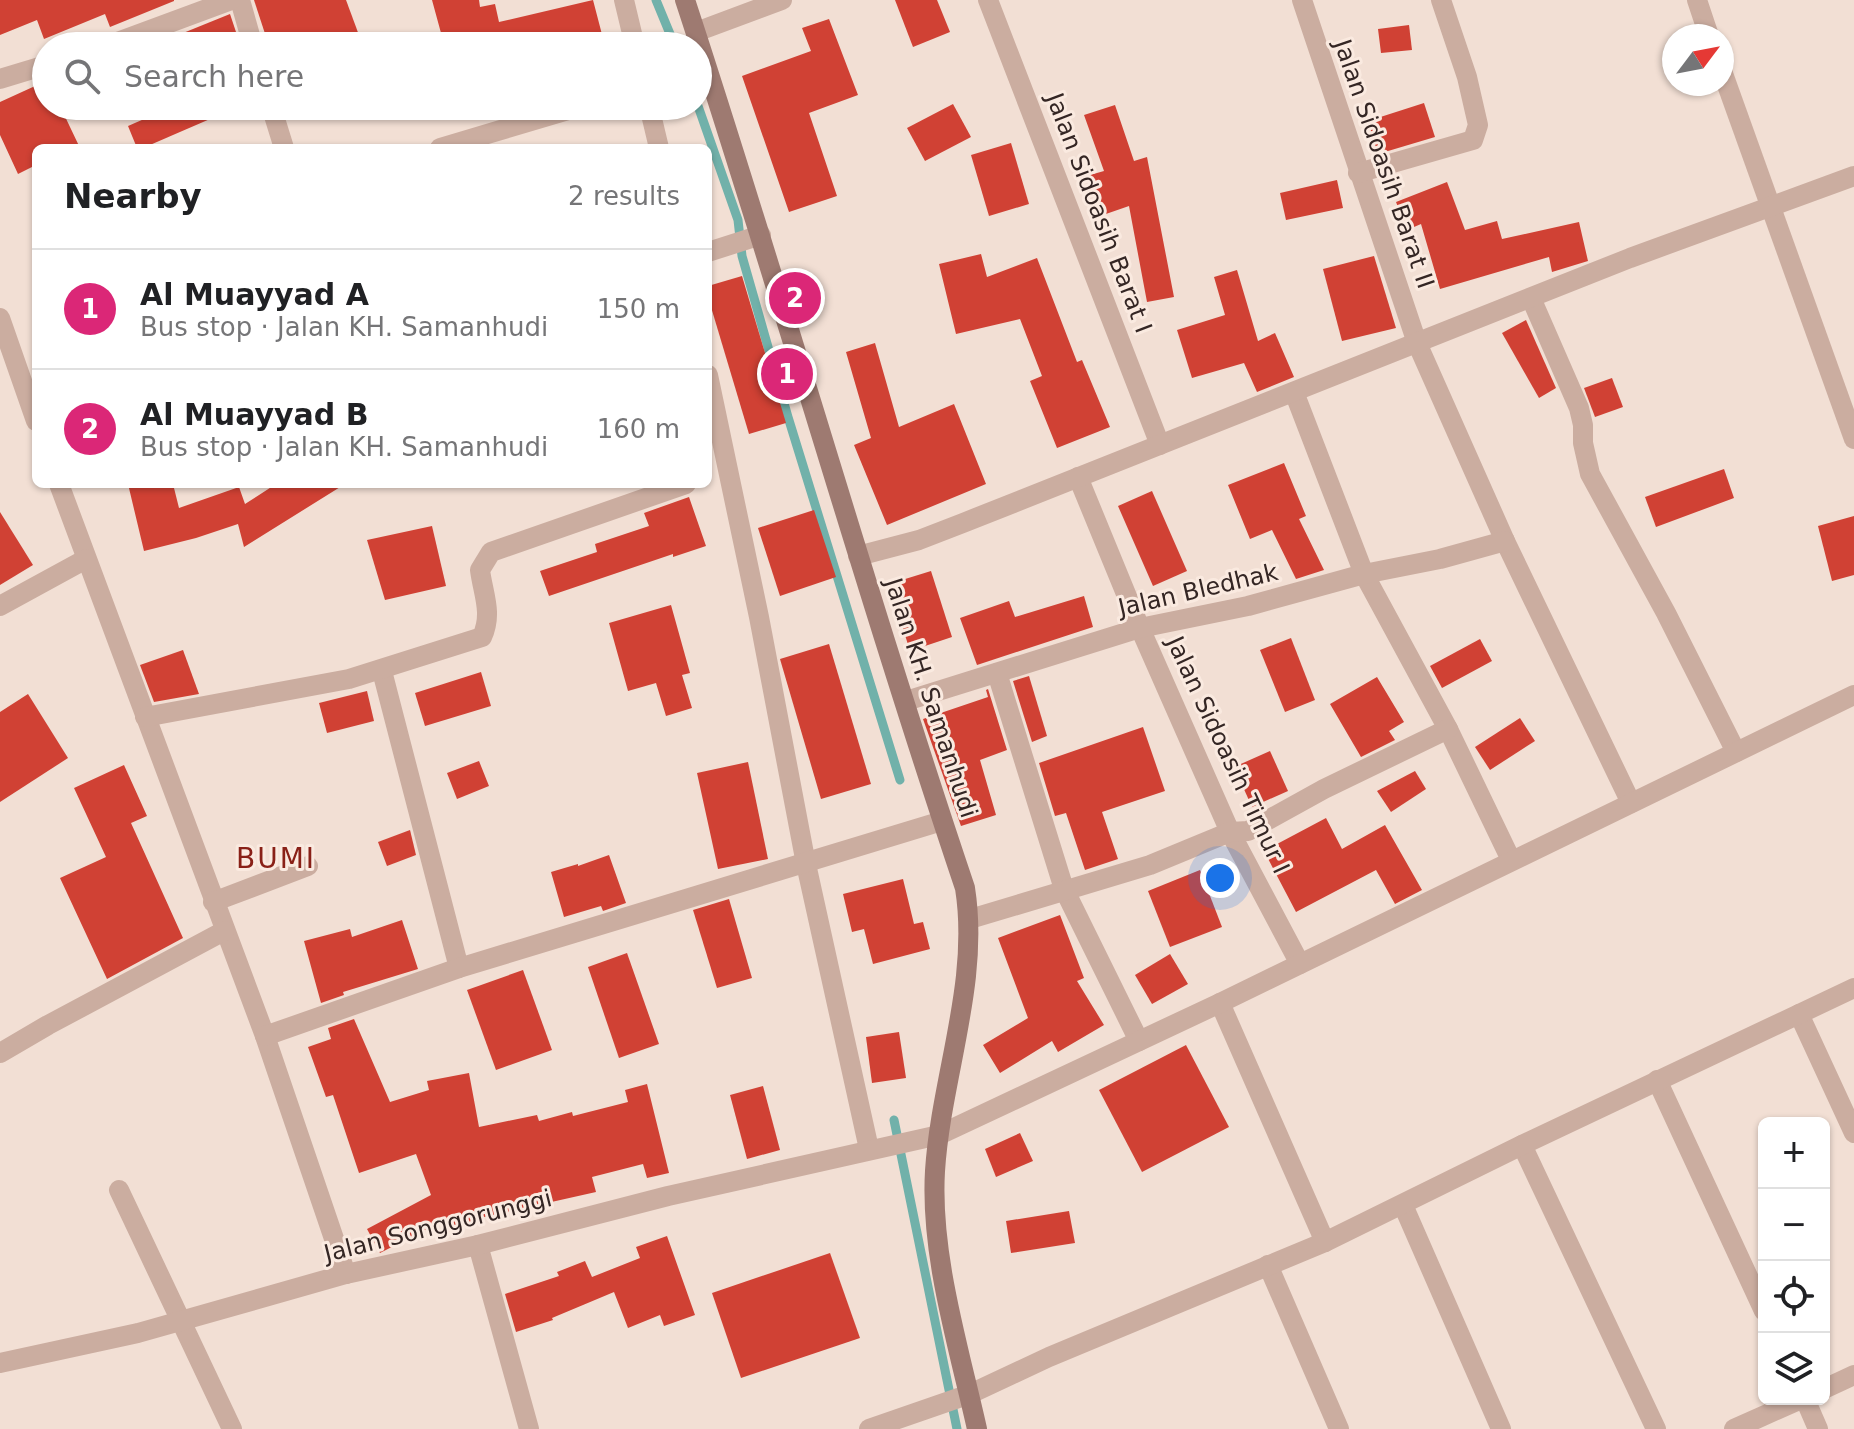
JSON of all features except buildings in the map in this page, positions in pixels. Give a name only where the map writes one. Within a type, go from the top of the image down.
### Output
[{"type":"main road","name":"Jalan KH. Samanhudi","points":[[685,0],[696,32]]},
{"type":"main road","name":"Jalan KH. Samanhudi","points":[[712,100],[965,888],[970,919],[960,1013],[935,1174],[940,1259],[964,1396],[977,1429]]},
{"type":"street","points":[[145,32],[231,0]]},
{"type":"street","points":[[240,0],[249,32]]},
{"type":"street","points":[[624,0],[632,32]]},
{"type":"street","points":[[696,32],[782,0]]},
{"type":"street","name":"Jalan Sidoasih Barat I","points":[[988,0],[1160,445]]},
{"type":"street","name":"Jalan Sidoasih Barat II","points":[[1302,0],[1417,343],[1505,541],[1631,803]]},
{"type":"street","points":[[1358,173],[1473,140],[1478,125],[1470,89],[1441,0]]},
{"type":"street","points":[[1697,0],[1705,24]]},
{"type":"street","points":[[0,79],[32,69]]},
{"type":"street","points":[[1731,96],[1854,439]]},
{"type":"street","points":[[275,120],[283,144]]},
{"type":"street","points":[[454,144],[535,120]]},
{"type":"street","points":[[652,120],[658,144]]},
{"type":"street","points":[[858,556],[919,540],[1630,258],[1854,176]]},
{"type":"street","points":[[714,250],[754,237]]},
{"type":"street","points":[[1531,298],[1579,408],[1590,474],[1666,613],[1736,752]]},
{"type":"street","points":[[0,318],[32,410]]},
{"type":"street","points":[[1294,392],[1364,574],[1448,729],[1511,860]]},
{"type":"street","points":[[712,414],[718,473],[806,864],[880,1147]]},
{"type":"street","name":"Jalan Sidoasih Timur I","points":[[1078,477],[1140,628],[1230,832],[1300,964]]},
{"type":"street","points":[[60,488],[265,1036],[346,1274]]},
{"type":"street","points":[[145,717],[382,671],[482,637],[487,626],[488,608],[480,570],[491,552],[675,488]]},
{"type":"street","name":"Jalan Bledhak","points":[[906,701],[1140,628],[1248,606],[1364,574],[1440,559],[1505,541]]},
{"type":"street","points":[[0,606],[86,559]]},
{"type":"street","points":[[382,671],[459,968]]},
{"type":"street","points":[[997,673],[1064,889],[1139,1041]]},
{"type":"street","name":"Jalan Songgorunggi","points":[[0,1363],[179,1321],[346,1274],[478,1245],[668,1196],[939,1135],[1220,1003],[1736,752],[1853,700]]},
{"type":"street","points":[[970,919],[1150,865],[1230,832],[1248,831],[1324,789],[1448,729]]},
{"type":"street","points":[[265,1036],[459,968],[942,821]]},
{"type":"street","points":[[213,902],[308,866]]},
{"type":"street","points":[[0,1053],[224,931]]},
{"type":"street","points":[[869,1429],[964,1396],[1049,1357],[1325,1242],[1854,988]]},
{"type":"street","points":[[1220,1003],[1325,1242]]},
{"type":"street","points":[[1799,1014],[1854,1133]]},
{"type":"street","points":[[1657,1080],[1758,1298]]},
{"type":"street","points":[[1522,1145],[1656,1429]]},
{"type":"street","points":[[119,1190],[232,1429]]},
{"type":"street","points":[[1403,1205],[1501,1429]]},
{"type":"street","points":[[478,1245],[529,1429]]},
{"type":"street","points":[[1268,1265],[1339,1429]]},
{"type":"street","points":[[1830,1386],[1854,1375]]},
{"type":"street","points":[[1734,1429],[1789,1405]]},
{"type":"street","points":[[1806,1405],[1818,1429]]},
{"type":"waterway","points":[[656,0],[669,32]]},
{"type":"waterway","points":[[703,120],[711,144]]},
{"type":"waterway","points":[[712,146],[738,220],[742,256],[788,417],[900,780]]},
{"type":"waterway","points":[[894,1120],[957,1429]]},
{"type":"place","name":"Al Muayyad B","points":[[795,298]]},
{"type":"place","name":"Al Muayyad A","points":[[787,374]]},
{"type":"district","name":"BUMI","points":[[276,858]]}]
